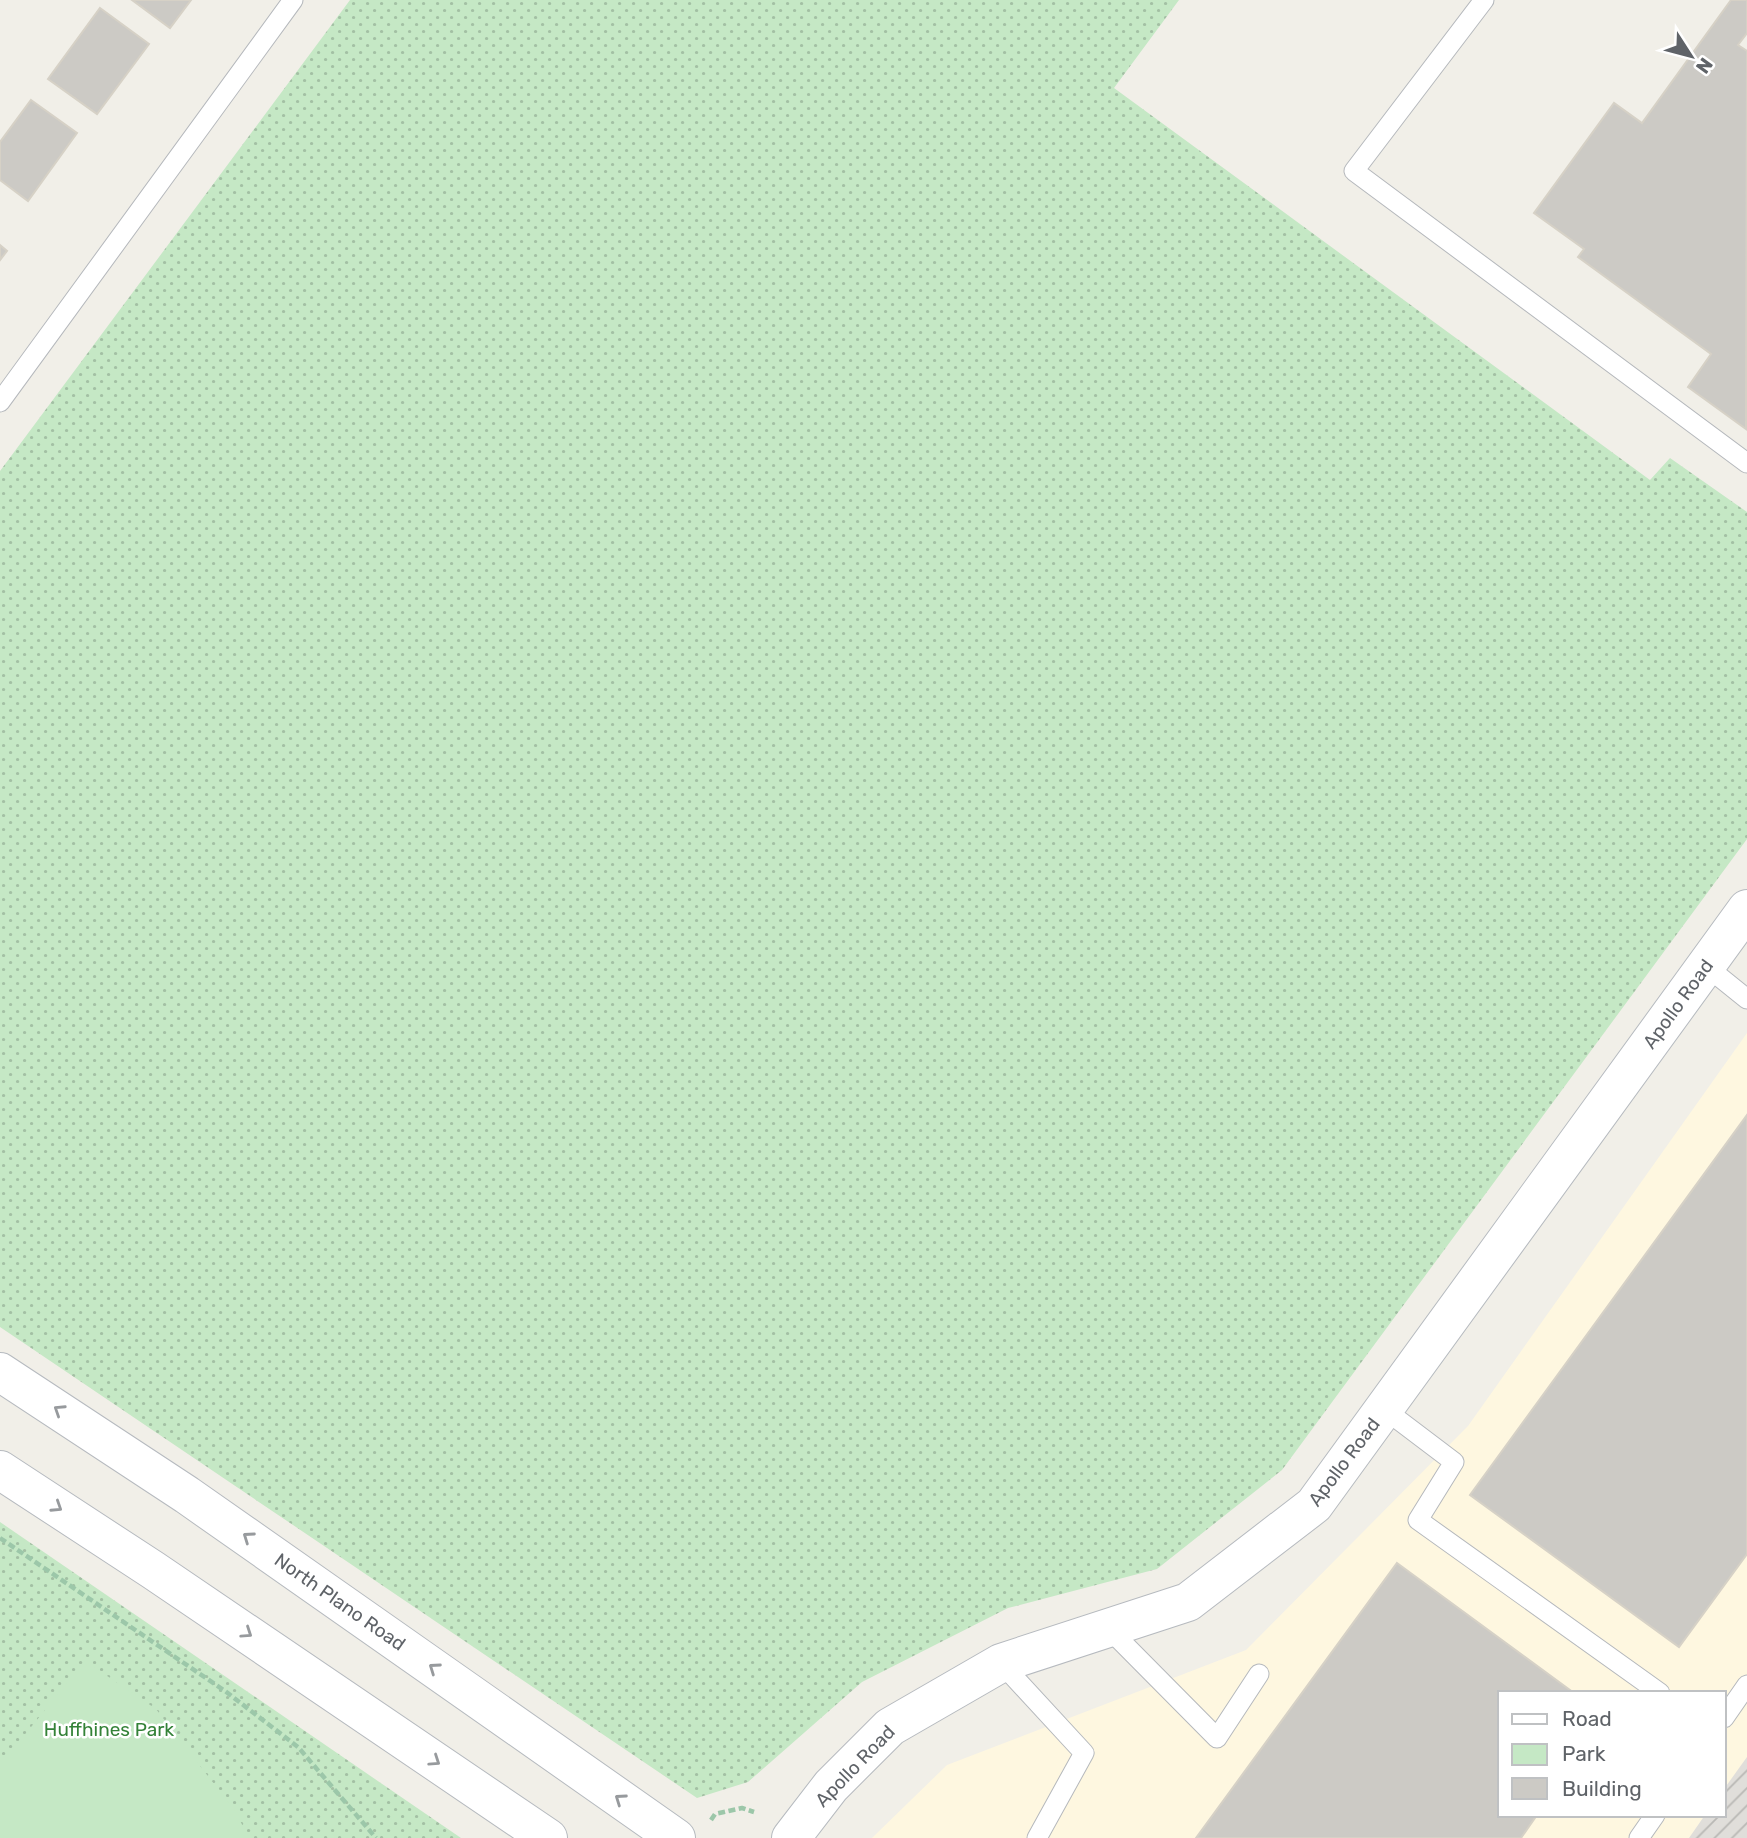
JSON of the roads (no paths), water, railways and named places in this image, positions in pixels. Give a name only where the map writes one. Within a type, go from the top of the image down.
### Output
[{"type":"main road","name":"Apollo Road","points":[[791,1838],[831,1786],[890,1727],[1001,1663],[1188,1602],[1314,1505],[1747,909]]},
{"type":"main road","name":"North Plano Road","points":[[0,1372],[187,1495],[676,1838]]},
{"type":"main road","points":[[0,1470],[153,1570],[548,1838]]},
{"type":"lane","points":[[0,402],[293,0]]},
{"type":"lane","points":[[1484,0],[1354,171],[1747,463]]},
{"type":"lane","points":[[1706,966],[1747,999]]},
{"type":"lane","points":[[1384,1409],[1454,1462],[1418,1520],[1657,1691]]},
{"type":"lane","points":[[1108,1628],[1217,1738],[1259,1674]]},
{"type":"lane","points":[[1001,1663],[1084,1753],[1037,1838]]},
{"type":"lane","points":[[1726,1714],[1747,1685]]},
{"type":"lane","points":[[1639,1838],[1654,1817]]},
{"type":"park label","name":"Huffhines Park","points":[[109,1729]]}]
